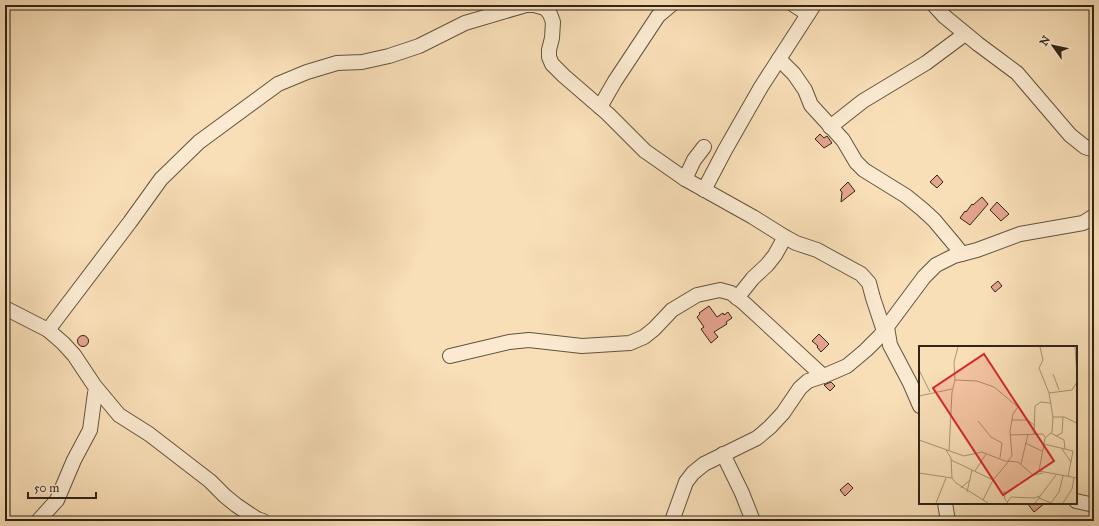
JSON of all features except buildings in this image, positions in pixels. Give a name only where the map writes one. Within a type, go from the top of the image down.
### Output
[{"type":"street","points":[[48,330],[130,222],[160,179],[200,142],[278,84],[307,72],[337,64],[362,62],[389,56],[419,46],[465,23],[534,5],[545,8],[550,14],[553,22],[552,38],[549,50],[549,57],[552,64],[646,151],[675,173],[785,237],[796,243],[817,250],[861,274],[869,283],[890,345],[919,404]]},
{"type":"street","points":[[600,107],[615,81],[658,16],[670,5]]},
{"type":"street","points":[[704,190],[761,87],[811,10],[794,5]]},
{"type":"street","points":[[934,5],[944,16],[965,34],[1017,73],[1070,134],[1085,147],[1094,150]]},
{"type":"street","points":[[830,127],[863,101],[926,64],[965,34]]},
{"type":"street","points":[[779,59],[794,74],[805,90],[811,105],[843,140],[856,162],[864,170],[906,196],[922,209],[934,220],[962,254]]},
{"type":"street","points":[[685,179],[694,160],[704,147]]},
{"type":"street","points":[[672,521],[686,482],[693,473],[704,464],[757,438],[770,428],[783,414],[800,388],[808,382],[847,366],[866,350],[885,329],[924,277],[936,265],[954,256],[977,250],[1020,234],[1083,223],[1094,216]]},
{"type":"street","points":[[737,298],[753,278],[768,265],[785,237]]},
{"type":"street","points":[[450,356],[509,342],[529,340],[582,346],[630,343],[644,337],[672,310],[697,296],[720,290],[737,298],[823,376]]},
{"type":"street","points":[[5,308],[48,330],[74,355],[94,385],[119,415],[149,434],[210,481],[236,505],[263,521]]},
{"type":"street","points":[[38,521],[57,500],[74,460],[90,430],[96,393]]},
{"type":"street","points":[[723,454],[742,493],[753,521]]},
{"type":"street","points":[[1077,501],[1094,505]]},
{"type":"street","points":[[945,504],[948,521]]}]
